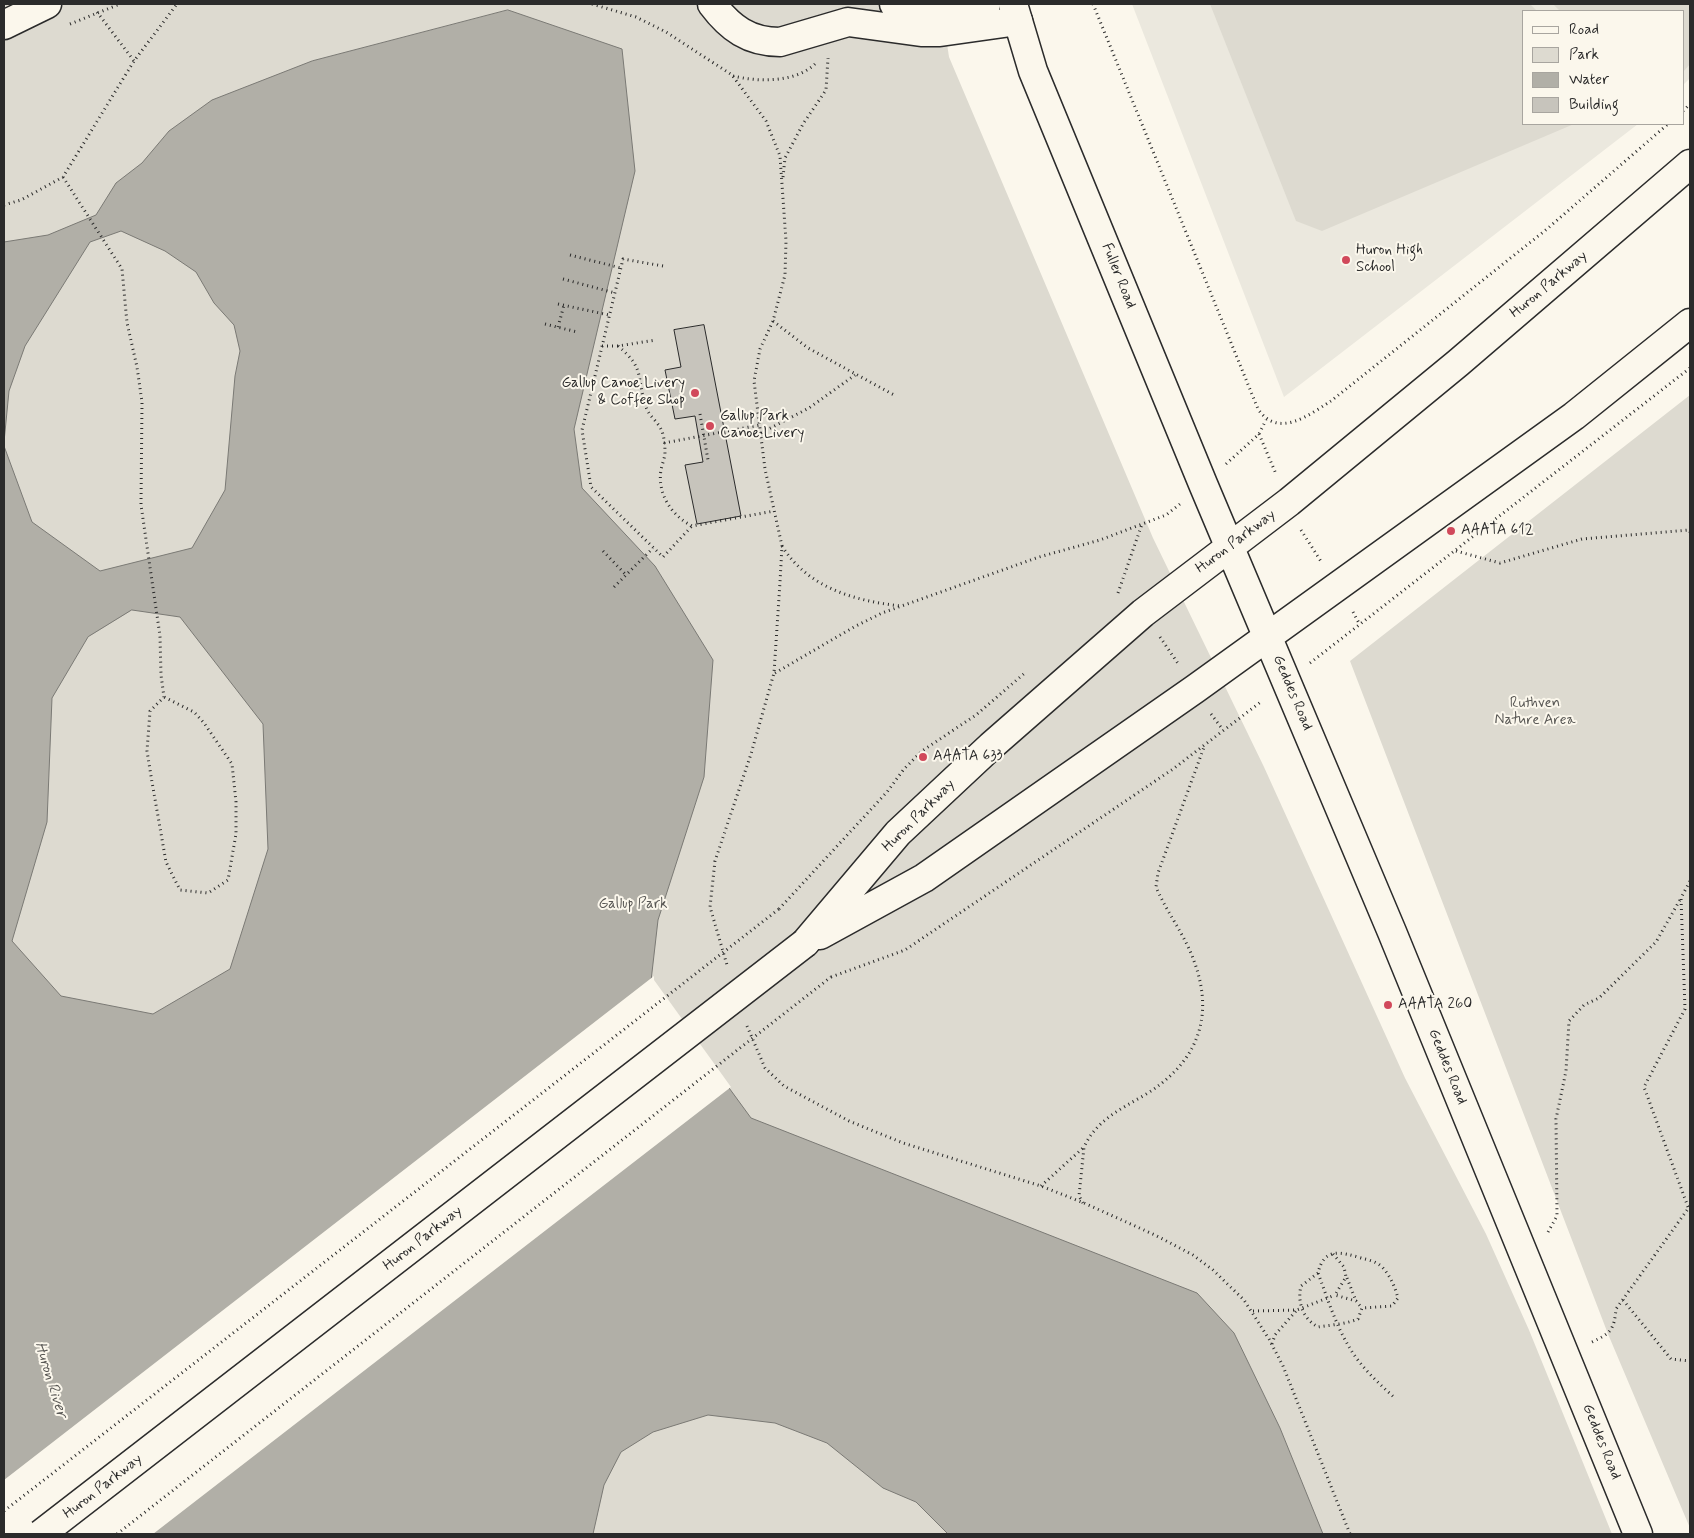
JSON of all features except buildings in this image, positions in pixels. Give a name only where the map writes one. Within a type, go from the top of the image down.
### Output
[{"type":"main road","points":[[4,25],[47,4]]},
{"type":"main road","points":[[712,4],[722,18],[738,32],[757,40],[780,42],[836,24],[858,22],[921,32],[940,32],[1015,12]]},
{"type":"main road","points":[[894,4],[933,11],[986,4]]},
{"type":"main road","name":"Fuller Road","points":[[1015,12],[1033,71],[1230,546]]},
{"type":"main road","name":"Huron Parkway","points":[[805,943],[898,833],[991,746],[1143,613],[1289,502],[1458,363],[1690,164]]},
{"type":"main road","name":"Huron Parkway","points":[[41,1534],[805,943],[924,878],[1195,690],[1574,416],[1690,323]]},
{"type":"main road","name":"Geddes Road","points":[[1230,546],[1638,1534]]},
{"type":"path","points":[[4,205],[21,200],[63,177],[134,61],[177,4]]},
{"type":"path","points":[[1093,4],[1258,409],[1266,420],[1280,424],[1302,418],[1331,401],[1547,229],[1667,125]]},
{"type":"path","points":[[97,12],[134,61]]},
{"type":"path","points":[[782,185],[785,158],[803,124],[826,90],[828,59],[823,28]]},
{"type":"path","points":[[63,177],[122,269],[128,323],[142,402],[140,505],[145,525],[160,636],[161,675],[164,697]]},
{"type":"path","points":[[570,255],[621,268]]},
{"type":"path","points":[[663,266],[623,259],[582,430],[591,486],[663,557],[692,526],[774,511]]},
{"type":"path","points":[[564,279],[615,293]]},
{"type":"path","points":[[558,304],[609,315]]},
{"type":"path","points":[[558,327],[564,305]]},
{"type":"path","points":[[773,320],[808,348],[894,395]]},
{"type":"path","points":[[545,324],[577,332]]},
{"type":"path","points":[[602,346],[618,346],[656,340]]},
{"type":"path","points":[[618,346],[635,361],[646,408],[661,429],[665,454],[660,479],[664,496],[675,515],[692,526]]},
{"type":"path","points":[[1321,654],[1690,368]]},
{"type":"path","points":[[761,433],[809,408],[855,375]]},
{"type":"path","points":[[700,414],[708,460]]},
{"type":"path","points":[[1248,445],[1259,434],[1266,420]]},
{"type":"path","points":[[664,443],[760,425]]},
{"type":"path","points":[[1259,434],[1265,448]]},
{"type":"path","points":[[774,674],[854,627],[902,606],[1039,557],[1100,540],[1172,511]]},
{"type":"path","points":[[1123,583],[1142,524]]},
{"type":"path","points":[[1456,551],[1500,563],[1582,539],[1689,530],[1690,532]]},
{"type":"path","points":[[1303,533],[1322,564]]},
{"type":"path","points":[[782,546],[798,568],[817,582],[857,599],[902,606]]},
{"type":"path","points":[[614,587],[653,548]]},
{"type":"path","points":[[603,551],[626,575]]},
{"type":"path","points":[[1159,636],[1176,661]]},
{"type":"path","points":[[164,697],[194,712],[204,723],[232,764],[236,802],[236,834],[228,880],[208,893],[180,890],[166,862],[146,752],[150,711],[164,697]]},
{"type":"path","points":[[1216,721],[1223,730]]},
{"type":"path","points":[[117,1534],[831,977],[905,950],[1152,784],[1231,724]]},
{"type":"path","points":[[1040,1186],[1084,1147],[1094,1130],[1113,1112],[1154,1089],[1170,1076],[1193,1049],[1203,1018],[1203,1005],[1195,962],[1156,887],[1158,873],[1204,746]]},
{"type":"path","points":[[1528,1265],[1557,1216],[1556,1119],[1566,1071],[1569,1021],[1584,1005],[1599,998],[1656,942],[1690,881]]},
{"type":"path","points":[[1565,1354],[1608,1334],[1615,1322],[1616,1309],[1689,1207],[1644,1087],[1685,1009],[1681,898]]},
{"type":"path","points":[[4,1511],[779,909]]},
{"type":"path","points":[[1084,1147],[1079,1196],[1084,1203]]},
{"type":"path","points":[[1332,1254],[1344,1267],[1356,1301],[1362,1308],[1385,1308],[1396,1302],[1398,1298],[1396,1289],[1382,1266],[1373,1261],[1342,1252],[1332,1254],[1325,1259],[1318,1273],[1301,1286],[1299,1301],[1302,1309],[1313,1324],[1318,1327],[1358,1319],[1362,1308]]},
{"type":"path","points":[[1318,1273],[1329,1297],[1337,1323],[1349,1346],[1379,1384],[1395,1398]]},
{"type":"path","points":[[1335,1295],[1346,1277]]},
{"type":"path","points":[[1253,1311],[1297,1310],[1335,1295],[1356,1301]]},
{"type":"path","points":[[1623,1300],[1671,1359],[1690,1361]]},
{"type":"path","points":[[1272,1344],[1275,1336],[1297,1310]]},
{"type":"shaded area","name":"Huron High School","points":[[1132,4],[1690,4],[1690,78],[1684,84],[1684,10],[1522,10],[1522,125],[1637,125],[1284,397]]},
{"type":"green space","name":"Gallup Park","points":[[4,4],[941,4],[949,57],[1153,538],[1264,767],[1405,1078],[1486,1234],[1529,1330],[1612,1534],[4,1534]]},
{"type":"green space","points":[[1210,4],[1530,4],[1536,10],[1522,10],[1522,125],[1572,125],[1322,231],[1296,221]]},
{"type":"green space","points":[[1553,4],[1690,4],[1690,64],[1684,71],[1684,10],[1559,10]]},
{"type":"green space","name":"Ruthven Nature Area","points":[[1690,395],[1690,1528],[1608,1334],[1350,661]]},
{"type":"water","name":"Huron River","points":[[508,10],[622,49],[635,171],[574,429],[582,488],[655,566],[713,660],[704,777],[658,920],[651,981],[751,1118],[1197,1293],[1234,1333],[1280,1428],[1323,1534],[948,1534],[916,1502],[883,1488],[827,1443],[775,1423],[708,1415],[653,1432],[621,1452],[604,1485],[593,1534],[4,1534],[4,446],[32,522],[100,571],[192,548],[225,490],[235,376],[240,351],[234,325],[214,303],[196,272],[165,251],[121,231],[90,242],[25,346],[9,391],[4,442],[4,242],[48,235],[96,215],[116,183],[142,163],[169,131],[212,100],[312,61]],"holes":[[[132,610],[180,617],[263,724],[268,849],[230,969],[153,1014],[61,996],[12,941],[47,822],[52,698],[88,637]]]},
{"type":"pier","points":[[654,976],[654,980],[731,1087],[153,1534],[4,1534],[4,1480]]},
{"type":"place","name":"Huron High School","points":[[1346,260]]},
{"type":"place","name":"Gallup Canoe Livery & Coffee Shop","points":[[695,393]]},
{"type":"place","name":"Gallup Park Canoe Livery","points":[[710,426]]},
{"type":"place","name":"AAATA 612","points":[[1451,531]]},
{"type":"place","name":"AAATA 633","points":[[923,757]]},
{"type":"place","name":"AAATA 260","points":[[1388,1005]]}]
